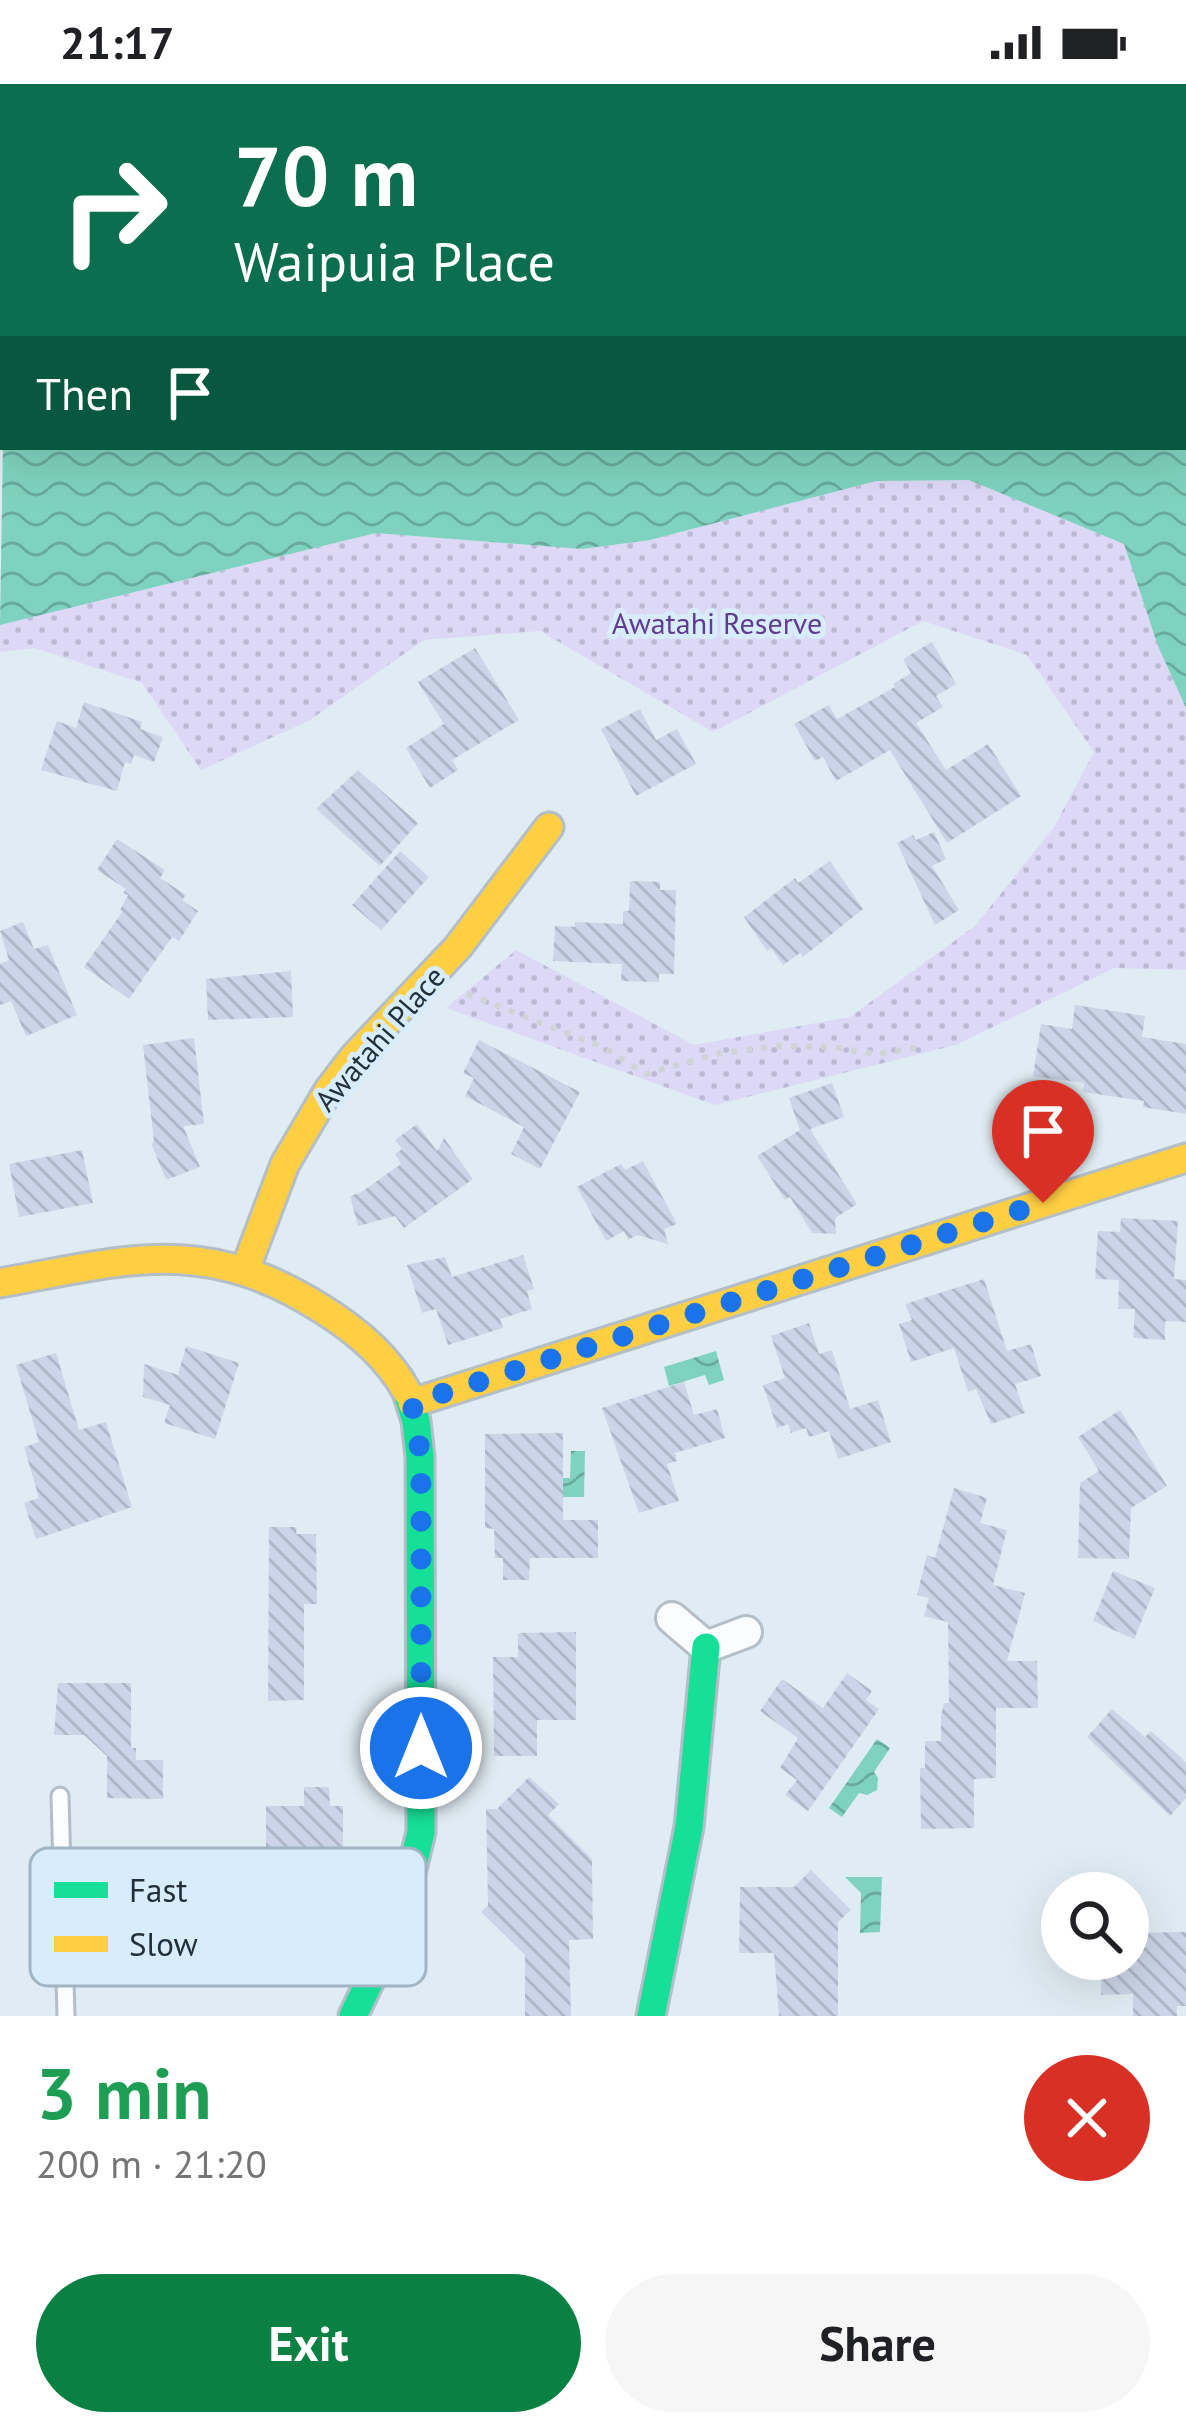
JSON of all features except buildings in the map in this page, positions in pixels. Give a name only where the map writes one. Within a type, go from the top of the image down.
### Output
[{"type":"street","name":"Awatahi Place","points":[[245,1270],[286,1164],[328,1091],[458,946],[549,827]]},
{"type":"street","points":[[412,1403],[1186,1158]]},
{"type":"street","points":[[0,1283],[156,1257],[185,1257],[245,1270],[364,1338],[402,1383],[412,1403],[421,1457],[422,1832],[418,1848]]},
{"type":"street","points":[[672,1618],[706,1648]]},
{"type":"street","points":[[706,1648],[746,1632]]},
{"type":"street","points":[[651,2016],[689,1827],[706,1648]]},
{"type":"street","points":[[352,2016],[367,1986]]},
{"type":"lane","points":[[60,1796],[61,1848]]},
{"type":"lane","points":[[65,1986],[66,2016]]},
{"type":"path","points":[[458,990],[604,1048],[646,1074],[716,1054],[779,1046],[875,1054],[921,1047]]},
{"type":"green space","name":"Awatahi Reserve","points":[[969,480],[1124,544],[1158,646],[1186,708],[1186,970],[1114,968],[956,1045],[715,1105],[446,1008],[516,950],[694,1045],[850,1017],[975,926],[1054,827],[1094,752],[1027,655],[923,621],[713,732],[540,631],[424,640],[310,720],[201,770],[142,683],[35,648],[0,652],[0,625],[376,533],[582,549],[650,540],[876,481]]},
{"type":"water","points":[[3,450],[1186,450],[1186,708],[1158,646],[1124,544],[969,480],[876,481],[650,540],[582,549],[376,533],[0,625]]},
{"type":"water","points":[[716,1351],[724,1380],[709,1385],[705,1375],[669,1386],[664,1367]]},
{"type":"water","points":[[571,1451],[585,1451],[584,1497],[556,1497],[556,1478],[570,1478]]},
{"type":"water","points":[[877,1739],[890,1748],[874,1772],[877,1790],[859,1793],[842,1817],[829,1808]]},
{"type":"water","points":[[845,1877],[882,1877],[880,1932],[860,1933],[861,1893]]},
{"type":"traffic: fast","points":[[407,1392],[420,1457],[421,1832],[417,1848]]},
{"type":"traffic: fast","points":[[651,2016],[689,1827],[706,1647]]},
{"type":"traffic: fast","points":[[353,2016],[367,1986]]},
{"type":"traffic: slow","points":[[245,1270],[285,1164],[328,1091],[458,947],[549,827]]},
{"type":"traffic: slow","points":[[412,1403],[1186,1158]]},
{"type":"traffic: slow","points":[[0,1283],[127,1261],[202,1262],[240,1270],[279,1285],[347,1326],[381,1356],[407,1392]]},
{"type":"route","points":[[421,1748],[421,1457],[412,1403],[1043,1203]]}]
